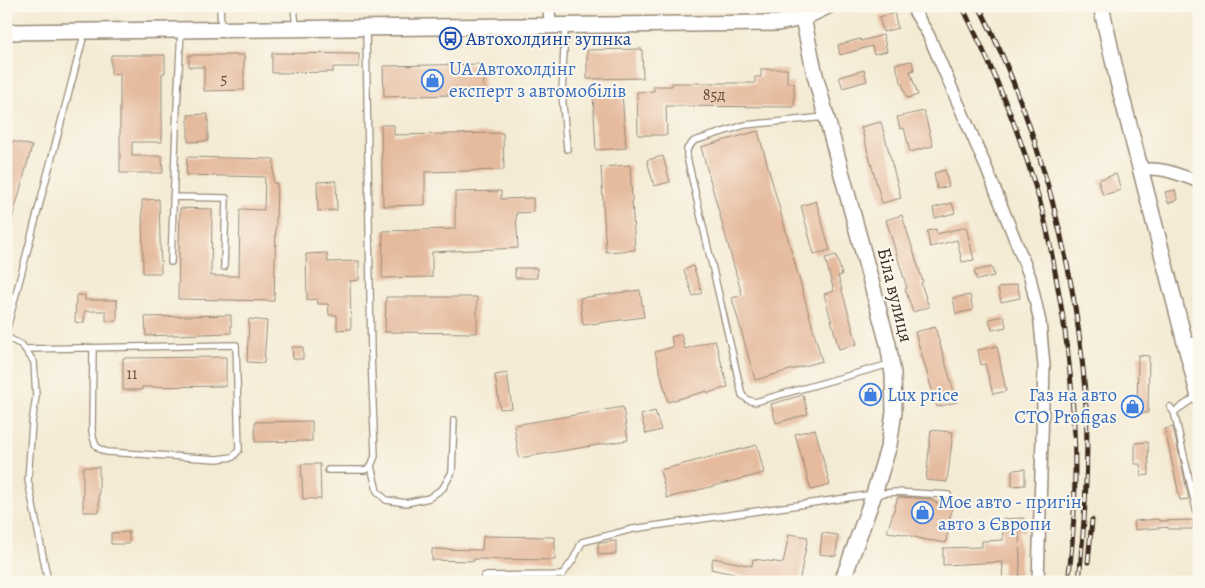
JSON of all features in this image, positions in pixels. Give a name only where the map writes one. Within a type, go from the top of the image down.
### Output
[{"type":"main road","points":[[6,32],[778,23],[803,18],[828,6]]},
{"type":"main road","points":[[1101,6],[1141,170],[1192,343],[1199,396]]},
{"type":"main road","name":"Біла вулиця","points":[[803,18],[815,75],[877,304],[891,363],[894,412],[889,445],[874,494],[842,582]]},
{"type":"street","points":[[549,6],[558,26]]},
{"type":"street","points":[[911,6],[928,34],[986,167],[1030,277],[1040,322],[1044,366],[1038,582]]},
{"type":"street","points":[[1141,170],[1153,168],[1199,182]]},
{"type":"lane","points":[[220,6],[221,29]]},
{"type":"lane","points":[[294,6],[296,28]]},
{"type":"lane","points":[[558,26],[567,149]]},
{"type":"lane","points":[[366,28],[370,345],[375,456],[372,466],[377,491],[386,500],[406,503],[429,498],[443,488],[452,472],[454,420]]},
{"type":"lane","points":[[171,262],[181,30]]},
{"type":"lane","points":[[6,332],[85,31]]},
{"type":"lane","points":[[827,117],[745,125],[694,141],[687,148],[686,157],[742,395],[748,400],[755,402],[891,363]]},
{"type":"lane","points":[[174,197],[226,198],[224,267]]},
{"type":"lane","points":[[6,336],[22,345],[34,362],[36,378],[28,480],[48,582]]},
{"type":"lane","points":[[25,349],[236,345],[239,450],[234,457],[217,459],[100,450],[95,445],[92,432],[93,348]]},
{"type":"lane","points":[[1199,396],[1172,410],[1199,522]]},
{"type":"lane","points":[[328,470],[364,470],[372,466]]},
{"type":"lane","points":[[484,576],[562,575],[573,560],[582,542],[634,529],[874,494],[896,492],[948,495]]},
{"type":"building","points":[[894,13],[898,28],[883,32],[879,17]]},
{"type":"building","points":[[883,35],[887,51],[874,54],[872,46],[840,55],[838,45]]},
{"type":"building","points":[[642,49],[643,78],[587,79],[587,50]]},
{"type":"building","points":[[272,53],[359,54],[359,67],[333,67],[333,72],[272,73]]},
{"type":"building","points":[[111,55],[165,55],[165,73],[162,73],[162,142],[132,142],[132,156],[162,156],[163,173],[120,173],[120,73],[111,74]]},
{"type":"building","points":[[189,55],[244,55],[244,90],[204,91],[204,67],[189,67]]},
{"type":"building","points":[[912,61],[914,70],[910,71],[918,95],[907,98],[895,64]]},
{"type":"building","name":"UA Автохолдінг експерт з автомобілів","points":[[483,64],[484,94],[384,97],[383,66]]},
{"type":"building","points":[[761,69],[787,69],[787,83],[794,83],[794,107],[666,106],[667,135],[638,135],[637,92],[654,91],[654,86],[672,86],[672,83],[755,83],[755,77],[761,77]]},
{"type":"building","points":[[864,70],[867,81],[843,88],[839,77]]},
{"type":"building","points":[[622,93],[626,148],[596,150],[593,94]]},
{"type":"building","points":[[924,111],[933,146],[910,152],[904,128],[900,129],[897,117]]},
{"type":"building","points":[[208,114],[208,141],[188,142],[188,115]]},
{"type":"building","points":[[881,122],[901,198],[882,203],[861,127]]},
{"type":"building","points":[[381,125],[394,125],[394,135],[503,133],[504,170],[425,172],[425,205],[383,206]]},
{"type":"building","points":[[758,131],[822,361],[755,380],[732,298],[742,295],[701,147]]},
{"type":"building","points":[[13,141],[32,146],[9,231],[6,230],[6,166]]},
{"type":"building","points":[[663,156],[670,182],[654,186],[647,160]]},
{"type":"building","points":[[187,157],[274,159],[273,183],[277,183],[274,301],[178,299],[180,208],[212,209],[211,276],[239,276],[240,209],[264,210],[265,177],[186,175]]},
{"type":"building","points":[[630,165],[635,250],[606,252],[601,167]]},
{"type":"building","points":[[945,170],[949,186],[937,189],[934,173]]},
{"type":"building","points":[[1116,174],[1121,190],[1103,195],[1098,180]]},
{"type":"building","points":[[336,181],[337,210],[318,211],[317,182]]},
{"type":"building","points":[[1175,190],[1178,200],[1168,203],[1165,192]]},
{"type":"building","points":[[501,191],[501,199],[533,198],[533,212],[516,213],[518,248],[432,252],[432,277],[382,278],[383,231],[455,229],[455,192]]},
{"type":"building","points":[[159,199],[161,273],[143,273],[142,200]]},
{"type":"building","points":[[816,201],[830,250],[814,254],[801,206]]},
{"type":"building","points":[[952,203],[955,213],[935,218],[933,208]]},
{"type":"building","points":[[902,215],[929,307],[913,312],[886,220]]},
{"type":"building","points":[[966,227],[974,260],[962,262],[957,240],[930,247],[927,231],[936,229],[937,234]]},
{"type":"building","points":[[327,253],[328,262],[359,261],[359,280],[350,281],[351,329],[337,330],[337,315],[329,315],[328,304],[318,304],[317,299],[307,300],[306,254]]},
{"type":"building","points":[[836,255],[842,275],[838,276],[857,344],[839,349],[824,294],[834,291],[825,258]]},
{"type":"building","points":[[693,266],[702,293],[693,296],[684,270]]},
{"type":"building","points":[[992,267],[994,276],[977,280],[974,271]]},
{"type":"building","points":[[515,268],[537,268],[537,278],[515,278]]},
{"type":"building","points":[[1017,284],[1020,298],[1001,302],[998,288]]},
{"type":"building","points":[[640,290],[644,317],[583,325],[580,298]]},
{"type":"building","points":[[76,295],[85,295],[85,300],[117,300],[117,321],[106,321],[106,311],[85,311],[84,323],[75,322]]},
{"type":"building","points":[[970,295],[973,310],[956,314],[953,298]]},
{"type":"building","points":[[386,297],[477,297],[477,333],[385,332]]},
{"type":"building","points":[[231,315],[231,333],[146,336],[145,317]]},
{"type":"building","points":[[1004,316],[1006,327],[992,330],[989,319]]},
{"type":"building","points":[[249,319],[267,321],[264,363],[247,362]]},
{"type":"building","points":[[935,327],[957,402],[937,407],[915,332]]},
{"type":"building","points":[[681,334],[685,349],[715,340],[728,387],[668,402],[655,352],[673,347],[671,337]]},
{"type":"building","points":[[997,346],[1006,391],[993,394],[985,364],[981,365],[978,350]]},
{"type":"building","points":[[292,347],[303,347],[303,359],[293,359]]},
{"type":"building","points":[[1138,355],[1149,356],[1148,413],[1137,413]]},
{"type":"building","points":[[226,357],[226,386],[142,387],[142,390],[123,390],[123,358]]},
{"type":"building","points":[[507,373],[512,408],[500,409],[495,375]]},
{"type":"building","points":[[803,395],[808,414],[776,423],[771,404]]},
{"type":"building","points":[[623,407],[628,440],[519,458],[514,425]]},
{"type":"building","points":[[655,411],[661,430],[646,434],[641,415]]},
{"type":"building","points":[[312,421],[312,441],[255,442],[255,422]]},
{"type":"building","points":[[1173,427],[1189,499],[1180,500],[1165,429]]},
{"type":"building","points":[[815,429],[830,485],[811,490],[795,434]]},
{"type":"building","points":[[931,430],[953,432],[947,482],[926,480]]},
{"type":"building","points":[[1148,442],[1149,475],[1141,476],[1140,464],[1135,464],[1135,443]]},
{"type":"building","points":[[757,445],[764,473],[667,498],[660,470]]},
{"type":"building","points":[[301,464],[320,464],[321,499],[303,499]]},
{"type":"building","points":[[83,467],[99,467],[99,512],[83,512]]},
{"type":"building","points":[[1025,469],[1025,485],[1012,486],[1012,470]]},
{"type":"building","name":"Моє авто - пригін авто з Європи","points":[[898,497],[931,499],[937,503],[953,505],[946,543],[887,532]]},
{"type":"building","points":[[1024,518],[1025,531],[1019,531],[1019,582],[1002,582],[1003,562],[943,565],[943,548],[982,547],[982,541],[1003,540],[1002,519]]},
{"type":"building","points":[[1159,519],[1159,521],[1193,520],[1193,529],[1168,529],[1168,527],[1135,530],[1134,521]]},
{"type":"building","points":[[129,532],[129,544],[111,544],[111,533]]},
{"type":"building","points":[[822,533],[838,535],[836,556],[820,554]]},
{"type":"building","points":[[789,534],[808,537],[799,582],[751,578],[711,569],[713,558],[752,566],[753,559],[783,563]]},
{"type":"building","points":[[483,536],[555,537],[555,560],[432,560],[432,549],[482,550]]},
{"type":"building","points":[[616,541],[616,554],[598,555],[598,543]]},
{"type":"railway","points":[[962,6],[994,74],[1030,168],[1046,224],[1063,315],[1072,391],[1075,467],[1072,544],[1068,582]]},
{"type":"railway","points":[[979,6],[1001,52],[1037,150],[1065,254],[1075,306],[1082,358],[1087,430],[1086,495],[1079,582]]},
{"type":"railway","points":[[1088,562],[1092,520]]},
{"type":"place","name":"Автохолдинг зупнка","points":[[450,39]]},
{"type":"place","name":"UA Автохолдінг експерт з автомобілів","points":[[433,80]]},
{"type":"place","name":"Lux price","points":[[871,395]]},
{"type":"place","name":"Газ на авто СТО Profigas","points":[[1133,406]]},
{"type":"place","name":"Моє авто - пригін авто з Європи","points":[[922,513]]}]
